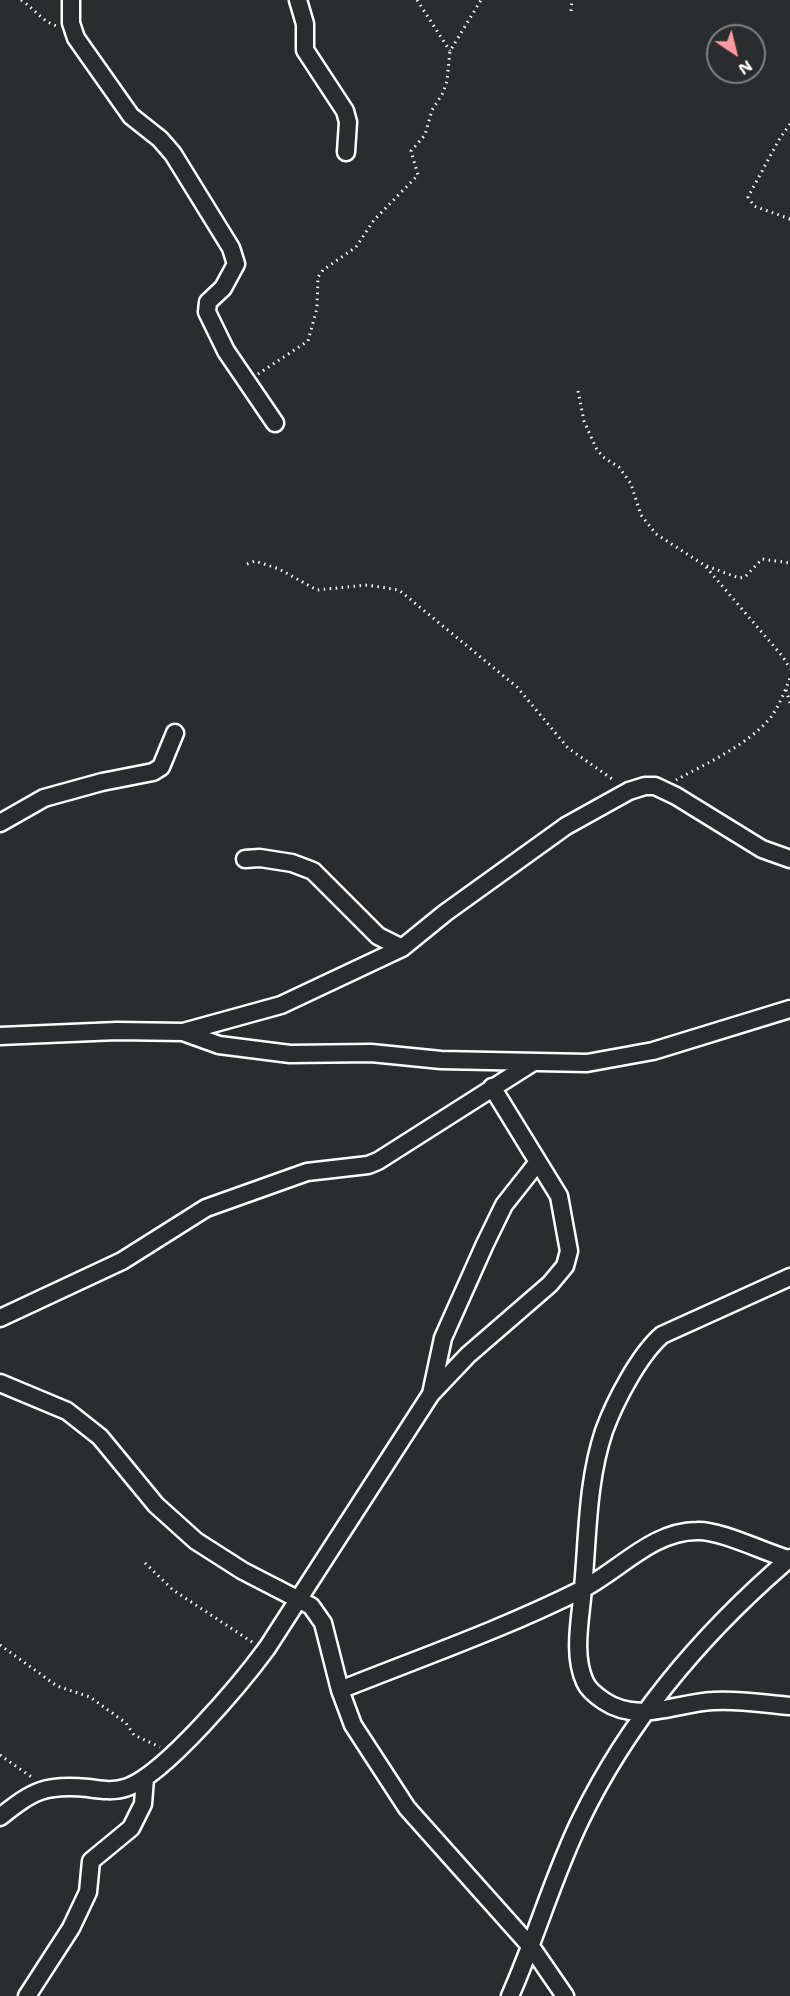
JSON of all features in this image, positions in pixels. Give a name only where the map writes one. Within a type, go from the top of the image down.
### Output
[{"type":"street","points":[[71,0],[73,32],[131,116],[160,139],[173,154],[231,248],[236,264],[224,288],[208,302],[207,312],[226,351],[275,423]]},
{"type":"street","points":[[298,0],[305,24],[305,50],[345,111],[348,122],[346,152]]},
{"type":"street","points":[[0,823],[44,798],[102,782],[153,772],[161,767],[175,733]]},
{"type":"street","points":[[0,1036],[117,1031],[183,1032],[281,1005],[402,948],[445,913],[566,826],[629,791],[645,786],[660,788],[762,849],[790,859]]},
{"type":"street","points":[[245,859],[260,858],[292,863],[313,872],[378,936],[402,948]]},
{"type":"street","points":[[183,1032],[219,1045],[290,1054],[371,1053],[441,1060],[587,1063],[653,1051],[790,1009]]},
{"type":"street","points":[[0,1318],[122,1261],[206,1208],[307,1172],[368,1165],[378,1161],[532,1062]]},
{"type":"street","points":[[0,1817],[31,1793],[42,1789],[81,1788],[114,1791],[129,1787],[145,1778],[170,1756],[240,1686],[431,1394],[468,1355],[550,1284],[565,1266],[569,1251],[559,1196],[492,1087]]},
{"type":"street","points":[[431,1394],[443,1338],[485,1244],[504,1205],[538,1162]]},
{"type":"street","points":[[790,1277],[662,1335],[648,1347],[605,1429],[593,1471],[579,1622],[580,1664],[585,1684],[616,1709],[646,1714],[676,1705],[716,1700],[790,1706]]},
{"type":"street","points":[[0,1383],[67,1411],[100,1437],[156,1506],[196,1541],[243,1571],[311,1606],[323,1623],[340,1690],[353,1725],[407,1808],[532,1948],[565,1996]]},
{"type":"street","points":[[340,1690],[583,1589],[654,1543],[677,1533],[698,1530],[715,1533],[789,1558],[706,1637],[607,1767],[580,1821],[532,1948],[510,1996]]},
{"type":"street","points":[[27,1996],[71,1928],[88,1892],[91,1861],[130,1828],[143,1804],[145,1778]]},
{"type":"path","points":[[21,0],[33,7],[44,22],[73,32]]},
{"type":"path","points":[[417,0],[450,51]]},
{"type":"path","points":[[247,381],[308,341],[317,308],[318,277],[323,270],[356,247],[374,220],[418,175],[411,151],[424,135],[432,110],[447,81],[450,51],[482,0]]},
{"type":"path","points":[[571,11],[572,0]]},
{"type":"path","points":[[790,124],[748,197],[754,206],[790,219]]},
{"type":"path","points":[[578,390],[584,421],[596,448],[603,457],[619,467],[631,484],[641,515],[666,541],[704,565],[739,578],[745,577],[762,559],[790,563]]},
{"type":"path","points":[[247,564],[255,561],[279,569],[317,590],[367,585],[399,590],[517,687],[568,748],[629,791]]},
{"type":"path","points":[[704,565],[783,657],[790,669]]},
{"type":"path","points":[[660,788],[706,763],[762,725],[771,716],[790,678]]},
{"type":"path","points":[[786,689],[790,703]]},
{"type":"path","points":[[145,1563],[173,1590],[194,1606],[252,1642],[267,1648]]},
{"type":"path","points":[[0,1645],[57,1686],[90,1696],[126,1723],[134,1735],[161,1748],[170,1756]]},
{"type":"path","points":[[0,1755],[35,1779],[42,1789]]}]
